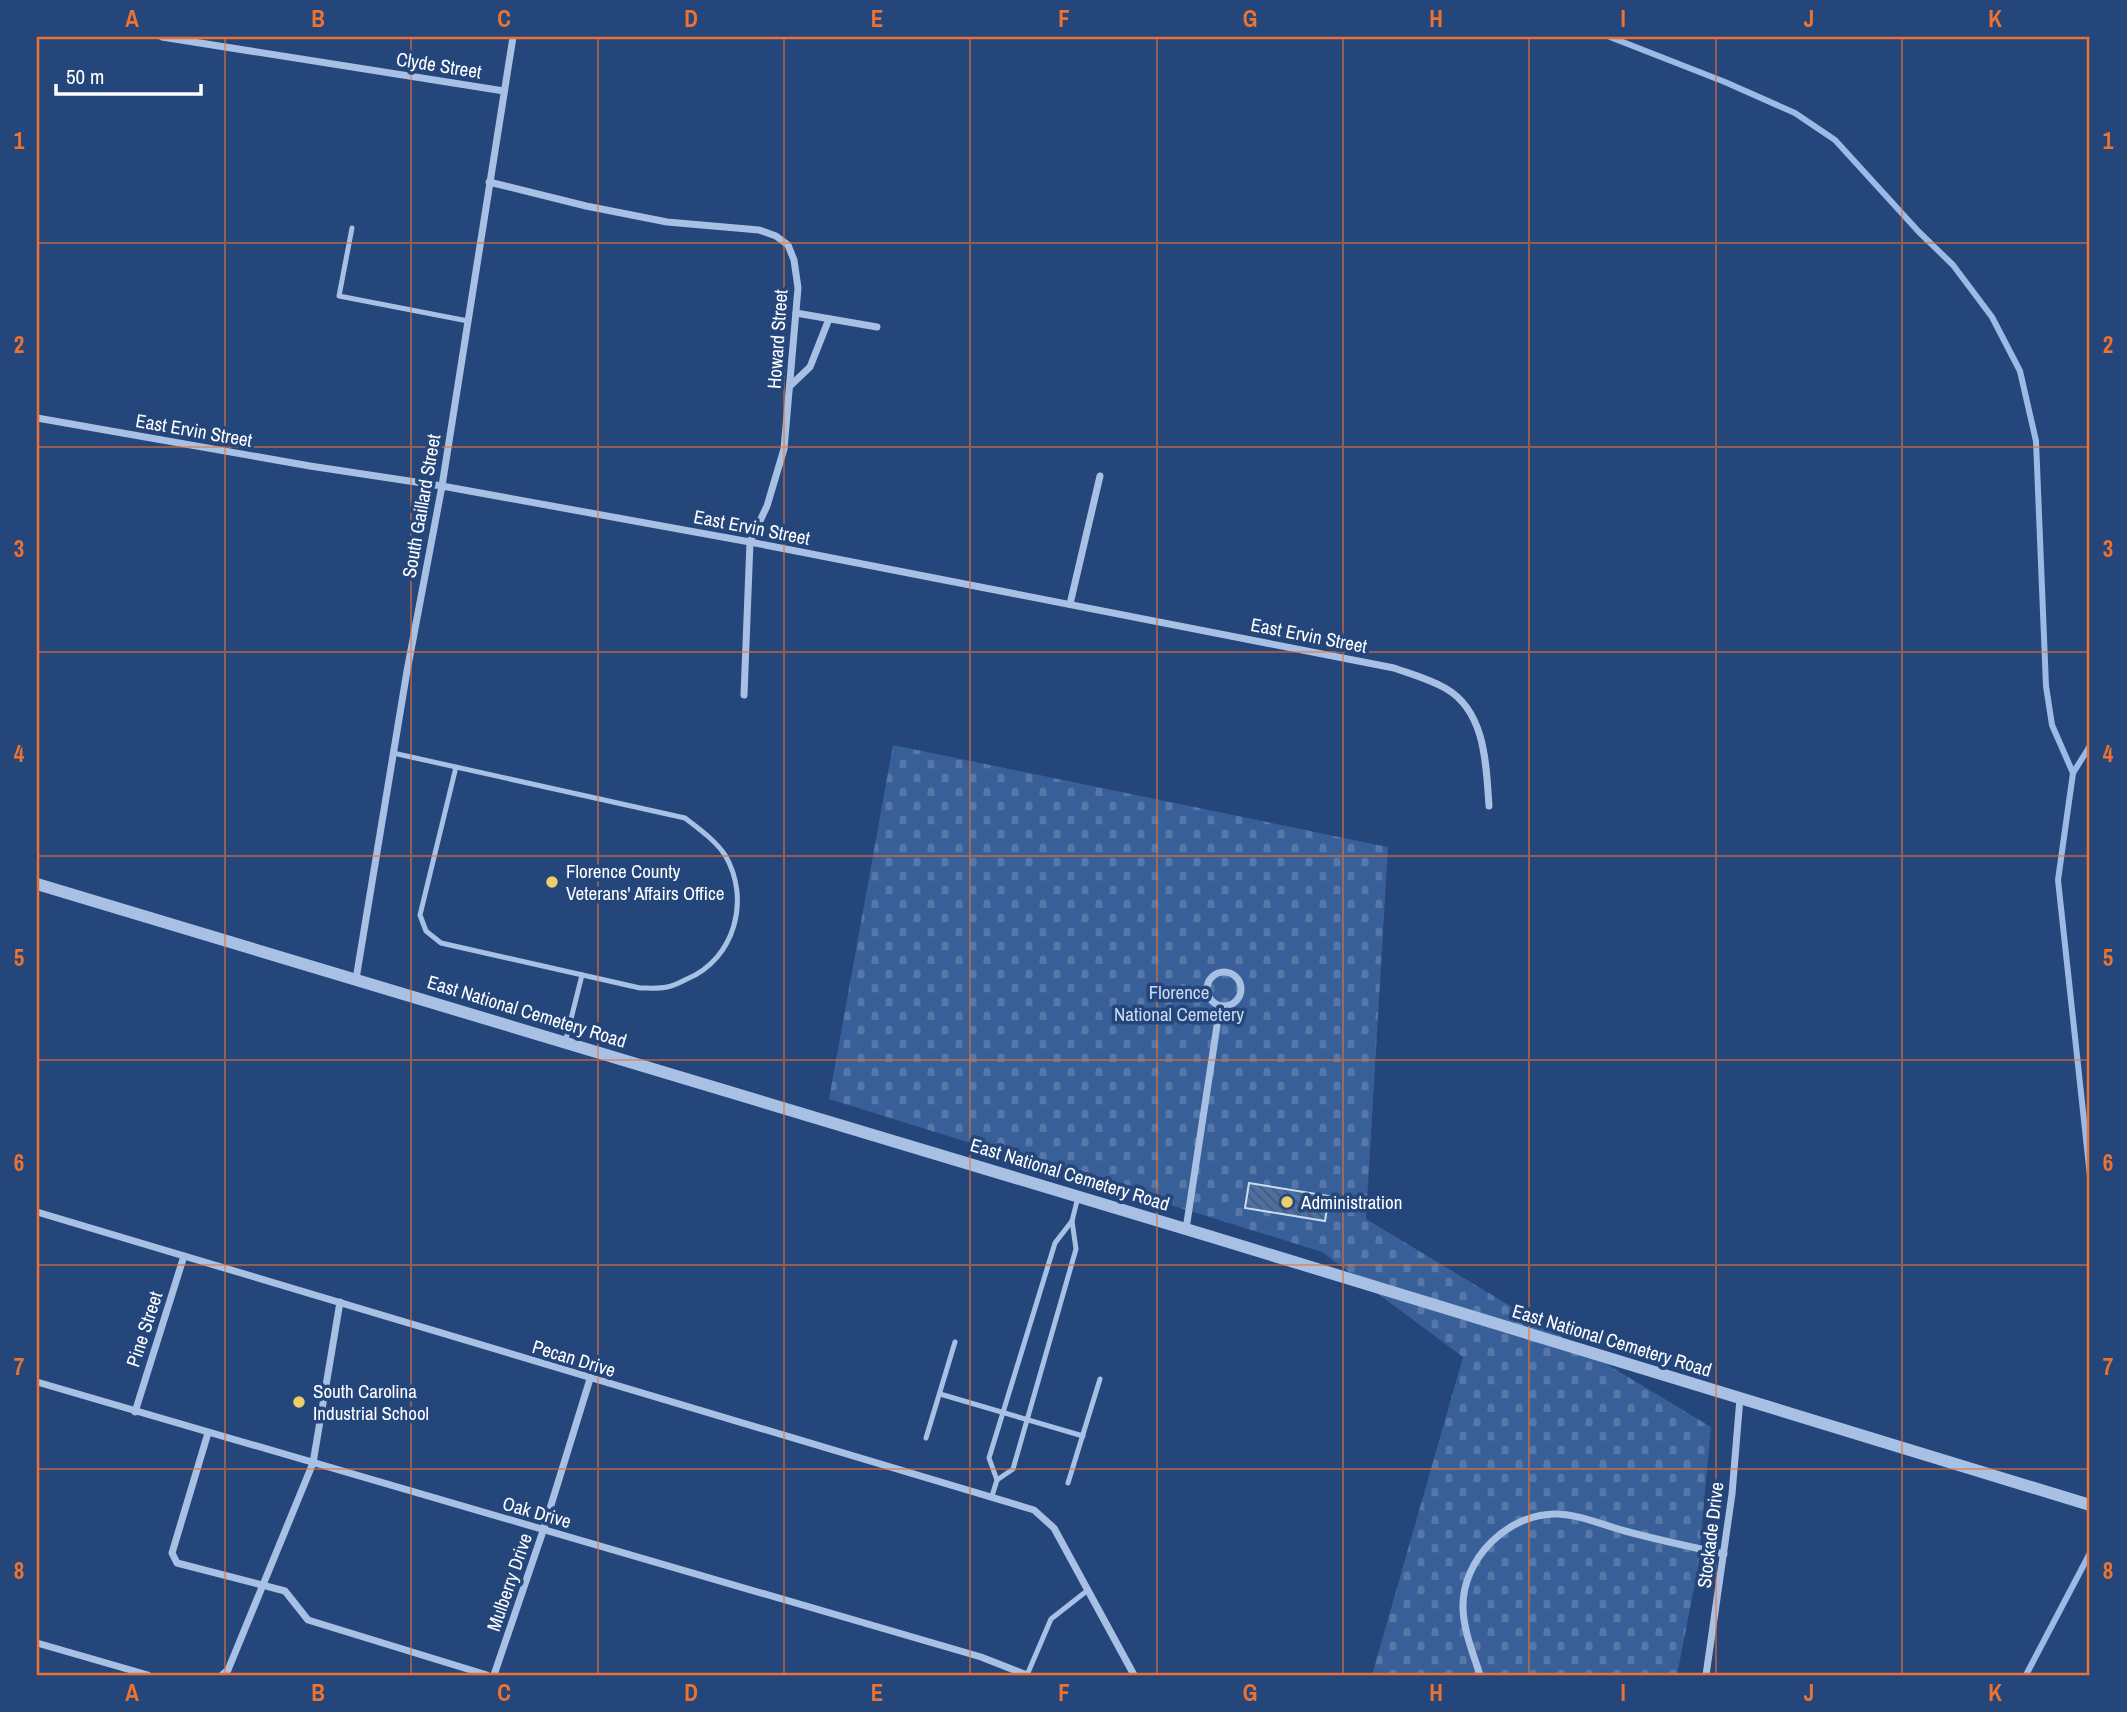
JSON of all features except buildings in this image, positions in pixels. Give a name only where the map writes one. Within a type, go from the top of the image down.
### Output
[{"type":"street","name":"Clyde Street","points":[[162,37],[504,91]]},
{"type":"street","name":"South Gaillard Street","points":[[356,979],[442,486],[513,37]]},
{"type":"street","name":"Howard Street","points":[[489,182],[586,206],[667,222],[759,230],[776,236],[788,245],[794,260],[798,288],[784,449],[767,506],[750,542],[744,695]]},
{"type":"street","points":[[796,313],[877,327]]},
{"type":"street","points":[[789,387],[810,367],[829,319]]},
{"type":"street","name":"East Ervin Street","points":[[37,418],[310,466],[442,486],[750,542],[1394,668],[1446,689],[1475,721],[1481,740],[1489,806]]},
{"type":"street","points":[[1070,604],[1100,476]]},
{"type":"street","name":"East National Cemetery Road","points":[[37,884],[1186,1229],[2090,1505]]},
{"type":"street","points":[[1218,973],[1229,973],[1241,985],[1240,996],[1232,1005],[1220,1006],[1208,996],[1207,985],[1218,973]]},
{"type":"street","points":[[1186,1229],[1220,1006]]},
{"type":"street","name":"Pecan Drive","points":[[37,1212],[1034,1510],[1054,1528],[1088,1590]]},
{"type":"street","name":"Pine Street","points":[[135,1412],[184,1256]]},
{"type":"street","points":[[222,1675],[228,1670],[313,1463],[340,1302]]},
{"type":"street","name":"Mulberry Drive","points":[[494,1675],[543,1531],[590,1379]]},
{"type":"street","name":"Oak Drive","points":[[37,1382],[981,1657],[1027,1675]]},
{"type":"street","name":"Stockade Drive","points":[[1706,1675],[1724,1553],[1740,1398]]},
{"type":"street","points":[[208,1433],[172,1553],[177,1563],[285,1591],[308,1620],[487,1675]]},
{"type":"street","points":[[1480,1675],[1466,1631],[1463,1606],[1467,1578],[1480,1554],[1503,1532],[1532,1517],[1558,1514],[1661,1541],[1724,1553]]},
{"type":"street","points":[[1088,1590],[1134,1675]]},
{"type":"street","points":[[37,1643],[148,1675]]},
{"type":"lane","points":[[352,228],[340,296],[468,321]]},
{"type":"lane","points":[[394,752],[685,818],[705,833],[724,853],[733,871],[738,894],[737,918],[730,940],[714,961],[697,975],[669,987],[639,988],[441,943],[426,931],[420,915],[456,767]]},
{"type":"lane","points":[[565,1043],[582,975]]},
{"type":"lane","points":[[997,1480],[1013,1469],[1076,1249],[1072,1221],[1078,1197]]},
{"type":"lane","points":[[992,1496],[997,1480],[989,1458],[1055,1243],[1072,1221]]},
{"type":"lane","points":[[926,1438],[956,1342]]},
{"type":"lane","points":[[1068,1483],[1100,1379]]},
{"type":"lane","points":[[940,1394],[1083,1436]]},
{"type":"lane","points":[[1027,1675],[1051,1619],[1088,1590]]},
{"type":"green space","name":"Florence National Cemetery","points":[[893,745],[1388,847],[1366,1219],[1711,1427],[1698,1568],[1677,1675],[1372,1675],[1463,1357],[1322,1252],[829,1099]]},
{"type":"waterway","points":[[1610,37],[1795,113],[1835,140],[1953,265],[1992,317],[2020,371],[2036,441],[2046,686],[2052,725],[2073,773]]},
{"type":"waterway","points":[[2090,746],[2073,773],[2058,880],[2090,1176]]},
{"type":"waterway","points":[[2026,1675],[2090,1553]]},
{"type":"place","name":"Florence County Veterans' Affairs Office","points":[[552,882]]},
{"type":"place","name":"Administration","points":[[1287,1202]]},
{"type":"place","name":"South Carolina Industrial School","points":[[299,1402]]}]
